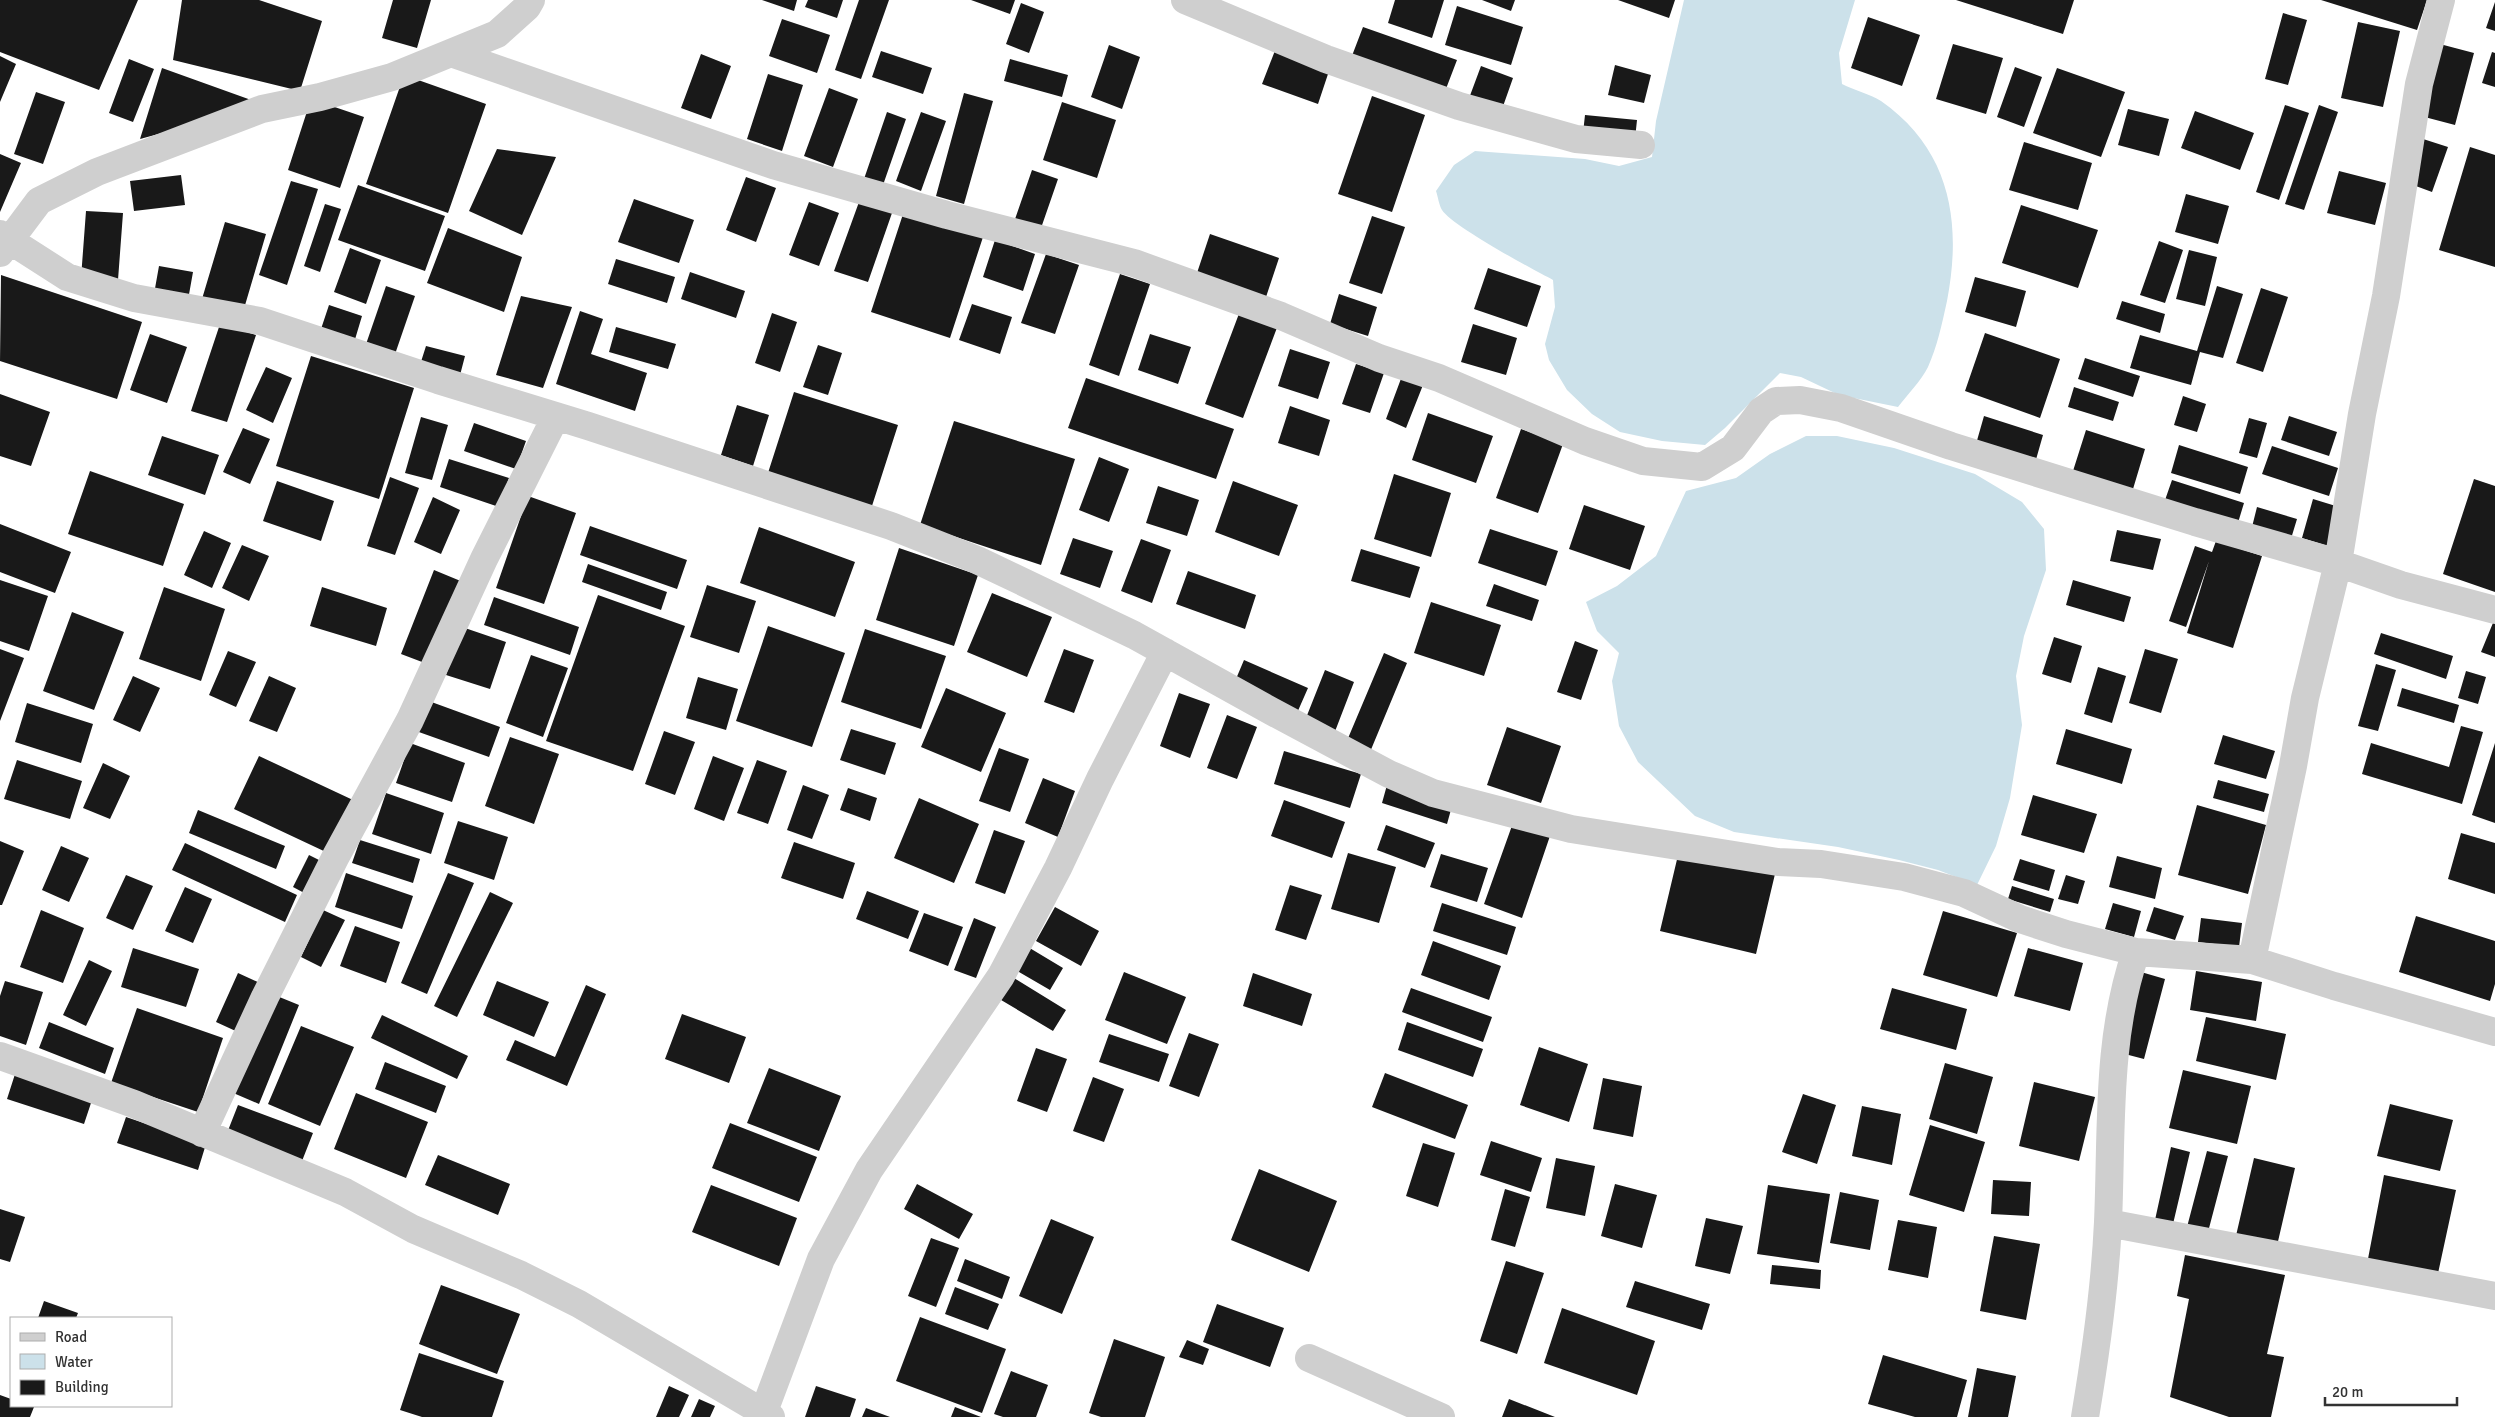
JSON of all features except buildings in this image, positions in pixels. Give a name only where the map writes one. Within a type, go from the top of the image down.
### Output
[{"type":"street","points":[[531,0],[527,7],[496,34],[392,77],[320,97],[262,110],[97,172],[39,201],[3,243],[67,277],[124,295],[260,321],[891,526],[977,560],[1134,634],[1389,774],[1432,793],[1571,829],[1778,862],[1822,864],[1904,877],[1964,893],[2020,919],[2066,934],[2136,952],[2252,960],[2334,986],[2495,1032]]},
{"type":"street","points":[[1185,0],[1326,59],[1458,106],[1576,139],[1642,145]]},
{"type":"street","points":[[2252,960],[2265,907],[2305,698],[2338,563],[2362,414],[2386,296],[2419,84],[2441,0]]},
{"type":"street","points":[[451,53],[773,165],[947,215],[1134,263],[1281,316],[1379,358],[1439,378],[1584,441],[1643,461],[1702,467],[1733,448],[1747,426],[1776,401],[1800,400],[1841,408],[1951,446],[2195,522],[2338,563],[2400,585],[2495,610]]},
{"type":"street","points":[[202,1132],[265,997],[336,856],[410,720],[484,559],[556,416]]},
{"type":"street","points":[[0,1056],[134,1104],[345,1192],[413,1229],[520,1275],[588,1309],[767,1415],[821,1259],[869,1170],[1001,976],[1058,868],[1100,779],[1165,652]]},
{"type":"street","points":[[2085,1417],[2096,1353],[2108,1223],[2110,1093],[2128,977],[2136,952]]},
{"type":"street","points":[[2108,1223],[2495,1296]]},
{"type":"street","points":[[1309,1358],[1441,1417]]},
{"type":"water","points":[[1684,0],[1855,0],[1839,53],[1842,84],[1881,101],[1905,120],[1923,142],[1937,165],[1946,190],[1951,216],[1953,244],[1951,272],[1939,335],[1928,367],[1918,383],[1898,407],[1839,395],[1801,377],[1780,373],[1725,428],[1705,445],[1662,441],[1620,432],[1592,414],[1567,390],[1549,360],[1545,344],[1555,307],[1553,280],[1476,236],[1442,210],[1436,191],[1454,165],[1475,151],[1585,159],[1619,166],[1652,157],[1656,121]]},
{"type":"water","points":[[1806,436],[1837,436],[1894,448],[1975,474],[2022,502],[2044,529],[2046,570],[2024,636],[2016,676],[2022,725],[2010,798],[1996,846],[1977,885],[1938,870],[1899,860],[1838,847],[1734,832],[1695,816],[1638,762],[1619,726],[1612,681],[1619,653],[1597,631],[1586,602],[1617,586],[1656,556],[1686,491],[1736,478],[1770,454]]}]
